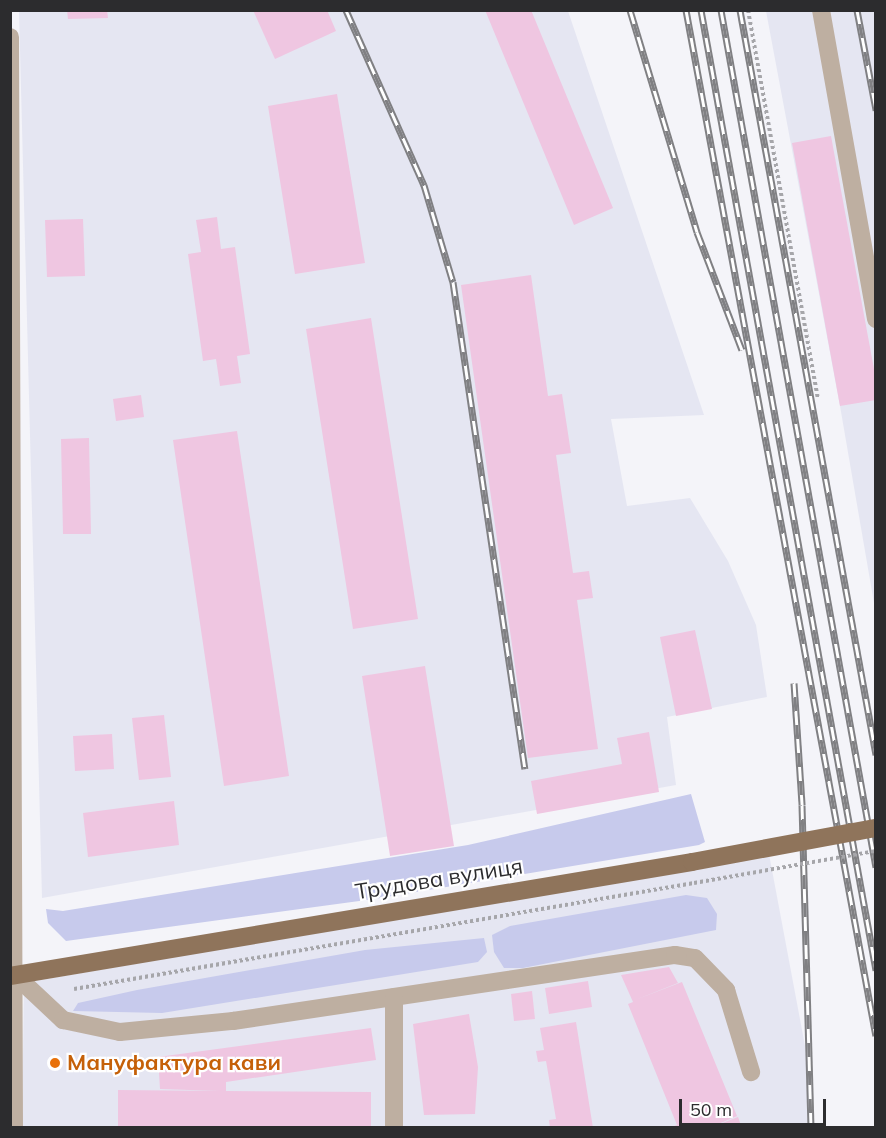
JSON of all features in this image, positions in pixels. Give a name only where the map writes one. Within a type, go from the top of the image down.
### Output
[{"type":"main road","name":"Трудова вулиця","points":[[13,975],[692,862],[876,828]]},
{"type":"street","points":[[821,10],[876,319]]},
{"type":"street","points":[[10,37],[14,1128]]},
{"type":"street","points":[[13,975],[63,1020],[120,1032],[394,998],[675,955],[695,958],[726,990],[751,1072]]},
{"type":"street","points":[[394,998],[394,1128]]},
{"type":"path","points":[[748,10],[818,398]]},
{"type":"path","points":[[74,989],[876,851]]},
{"type":"shaded area","points":[[19,11],[568,11],[704,415],[611,419],[627,506],[690,498],[728,561],[756,625],[767,697],[667,717],[676,785],[42,898]]},
{"type":"shaded area","points":[[766,11],[875,11],[875,609],[840,406]]},
{"type":"shaded area","points":[[691,794],[705,842],[699,845],[374,899],[66,941],[48,923],[46,909],[63,911],[468,845]]},
{"type":"shaded area","points":[[769,854],[808,1062],[813,1127],[22,1128],[24,983]]},
{"type":"shaded area","points":[[686,895],[707,898],[717,914],[716,930],[523,968],[504,968],[494,952],[492,935],[510,926]]},
{"type":"shaded area","points":[[484,938],[487,952],[478,962],[162,1013],[73,1011],[78,1003],[137,990],[365,950]]},
{"type":"building","points":[[67,10],[107,10],[108,18],[68,19]]},
{"type":"building","points":[[253,10],[327,10],[336,31],[275,59]]},
{"type":"building","points":[[485,10],[531,10],[613,208],[574,225]]},
{"type":"building","points":[[337,94],[365,263],[295,274],[268,106]]},
{"type":"building","points":[[831,136],[876,380],[876,400],[840,406],[792,143]]},
{"type":"building","points":[[217,217],[221,249],[235,247],[250,354],[237,356],[241,383],[220,386],[216,359],[203,361],[188,254],[201,252],[196,220]]},
{"type":"building","points":[[83,219],[85,276],[47,277],[45,220]]},
{"type":"building","points":[[531,275],[548,396],[562,394],[571,453],[556,455],[573,573],[589,571],[593,598],[577,600],[598,749],[528,758],[461,285]]},
{"type":"building","points":[[371,318],[418,619],[353,629],[306,329]]},
{"type":"building","points":[[141,395],[144,417],[116,421],[113,399]]},
{"type":"building","points":[[237,431],[289,776],[224,786],[173,440]]},
{"type":"building","points":[[89,438],[91,534],[63,534],[61,439]]},
{"type":"building","points":[[695,630],[712,709],[676,716],[660,637]]},
{"type":"building","points":[[425,666],[454,846],[390,856],[362,676]]},
{"type":"building","points":[[164,715],[171,777],[139,780],[132,718]]},
{"type":"building","points":[[649,732],[659,792],[537,814],[531,781],[622,764],[617,738]]},
{"type":"building","points":[[112,734],[114,769],[75,771],[73,736]]},
{"type":"building","points":[[174,801],[179,845],[88,857],[83,813]]},
{"type":"building","points":[[669,967],[678,983],[635,1000],[682,982],[737,1116],[709,1128],[669,1128],[677,1125],[628,1004],[633,1002],[621,975]]},
{"type":"building","points":[[588,981],[592,1007],[549,1014],[545,988]]},
{"type":"building","points":[[532,991],[535,1019],[514,1021],[511,994]]},
{"type":"building","points":[[469,1014],[478,1067],[475,1114],[424,1115],[413,1024]]},
{"type":"building","points":[[576,1022],[593,1128],[550,1128],[549,1120],[556,1119],[546,1061],[538,1062],[536,1051],[544,1050],[540,1028]]},
{"type":"building","points":[[371,1028],[376,1060],[226,1082],[226,1091],[371,1092],[371,1128],[118,1128],[118,1090],[220,1091],[160,1089],[158,1057]]},
{"type":"building","points":[[738,1117],[742,1128],[712,1128],[712,1127]]},
{"type":"railway","points":[[346,10],[424,185],[453,282],[525,769]]},
{"type":"railway","points":[[630,10],[697,232],[742,350]]},
{"type":"railway","points":[[686,10],[876,1036]]},
{"type":"railway","points":[[701,10],[876,970]]},
{"type":"railway","points":[[721,10],[876,867]]},
{"type":"railway","points":[[740,10],[876,755]]},
{"type":"railway","points":[[857,10],[876,110]]},
{"type":"railway","points":[[794,683],[802,805],[811,1128]]},
{"type":"place","name":"Мануфактура кави","points":[[55,1063]]}]
